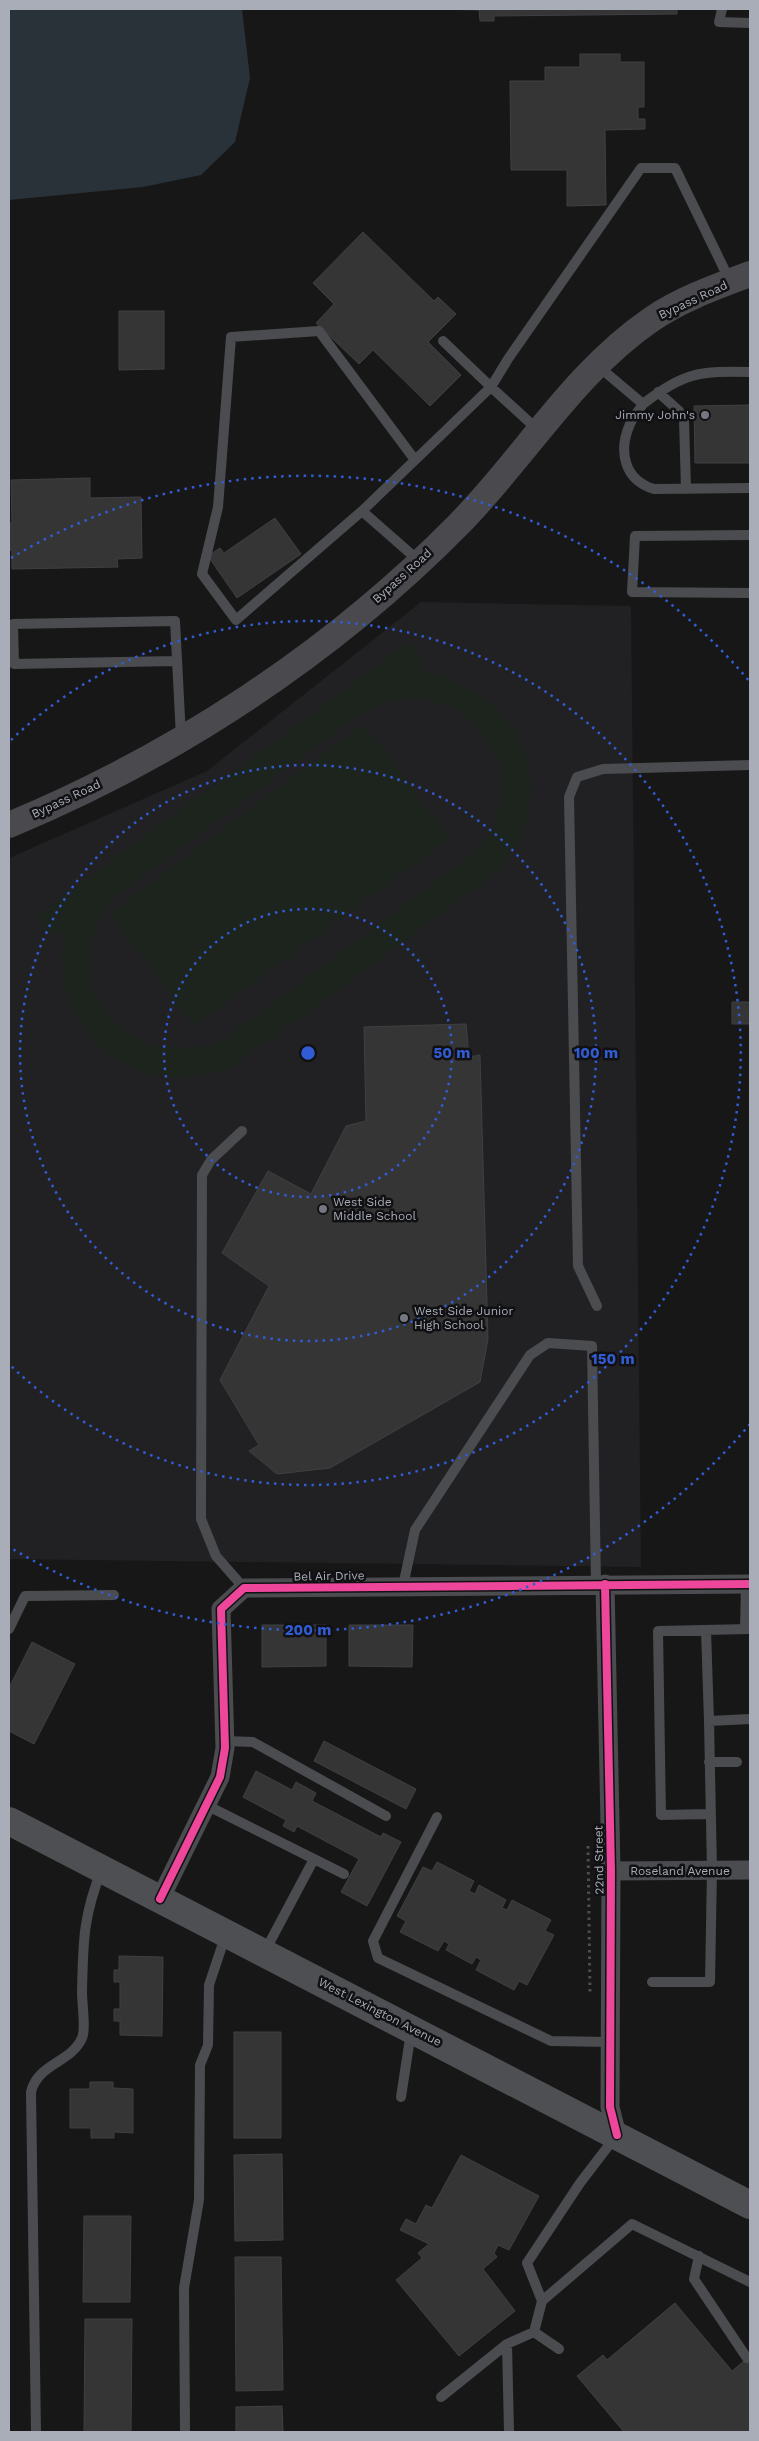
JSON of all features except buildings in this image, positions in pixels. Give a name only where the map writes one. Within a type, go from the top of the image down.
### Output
[{"type":"main road","name":"Bypass Road","points":[[9,826],[126,771],[181,739],[286,671],[343,627],[419,562],[460,523],[580,381],[619,344],[654,318],[741,278]]},
{"type":"main road","name":"West Lexington Avenue","points":[[9,1821],[750,2205]]},
{"type":"street","name":"22nd Street","points":[[601,1584],[610,1871],[610,2107],[617,2135]]},
{"type":"street","name":"Bel Air Drive","points":[[244,1588],[748,1584]]},
{"type":"street","points":[[160,1899],[220,1777],[225,1741],[221,1609],[244,1588]]},
{"type":"street","name":"Roseland Avenue","points":[[610,1871],[750,1870]]},
{"type":"lane","points":[[722,9],[719,22],[750,23]]},
{"type":"lane","points":[[415,460],[319,331],[231,337],[218,507],[202,574],[236,620],[362,511],[491,387],[640,168],[675,168],[741,278]]},
{"type":"lane","points":[[443,340],[539,431]]},
{"type":"lane","points":[[597,365],[643,404]]},
{"type":"lane","points":[[750,372],[715,372],[690,376],[668,385],[643,404],[630,422],[626,435],[627,467],[632,477],[645,486],[654,489],[750,488]]},
{"type":"lane","points":[[658,392],[679,411],[684,420],[686,489]]},
{"type":"lane","points":[[362,511],[419,562]]},
{"type":"lane","points":[[750,535],[635,536],[632,592],[750,592]]},
{"type":"lane","points":[[176,661],[14,664],[13,624],[175,621],[181,739]]},
{"type":"lane","points":[[597,1306],[578,1266],[569,798],[577,777],[603,769],[750,766]]},
{"type":"lane","points":[[242,1131],[211,1160],[202,1175],[201,1519],[216,1556],[244,1588]]},
{"type":"lane","points":[[403,1586],[415,1530],[530,1355],[548,1343],[592,1346],[601,1584]]},
{"type":"lane","points":[[710,1814],[661,1815],[658,1631],[748,1629],[748,1584]]},
{"type":"lane","points":[[9,1629],[25,1596],[114,1595]]},
{"type":"lane","points":[[652,1982],[710,1982],[712,1870],[706,1630]]},
{"type":"lane","points":[[709,1720],[750,1719]]},
{"type":"lane","points":[[225,1741],[253,1742],[386,1816]]},
{"type":"lane","points":[[709,1762],[737,1762]]},
{"type":"lane","points":[[206,1805],[344,1874]]},
{"type":"lane","points":[[438,1817],[373,1941],[378,1958],[551,2041],[610,2042]]},
{"type":"lane","points":[[264,1953],[314,1859]]},
{"type":"lane","points":[[36,2432],[31,2092],[38,2076],[71,2052],[83,2037],[84,1926],[90,1899],[102,1869]]},
{"type":"lane","points":[[185,2432],[184,2288],[199,2200],[200,2065],[208,2045],[209,1985],[226,1933]]},
{"type":"lane","points":[[400,2097],[412,2029]]},
{"type":"lane","points":[[542,2301],[527,2263],[580,2183],[617,2135]]},
{"type":"lane","points":[[534,2332],[542,2301],[632,2224],[750,2282]]},
{"type":"lane","points":[[699,2256],[694,2279],[747,2358]]},
{"type":"lane","points":[[441,2397],[507,2344],[534,2332]]},
{"type":"lane","points":[[534,2332],[559,2349]]},
{"type":"lane","points":[[507,2344],[509,2432]]},
{"type":"path","points":[[588,1846],[590,2002]]},
{"type":"shaded area","points":[[9,9],[242,9],[250,78],[235,142],[201,175],[143,187],[9,200]]},
{"type":"shaded area","name":"West Side Middle School","points":[[421,602],[631,606],[641,1567],[9,1559],[9,858],[207,771]]},
{"type":"shaded area","points":[[409,642],[426,664],[418,671],[450,679],[478,694],[501,713],[518,738],[528,765],[531,794],[525,825],[510,855],[497,871],[481,885],[235,1065],[215,1072],[186,1078],[152,1075],[127,1065],[105,1051],[87,1032],[74,1010],[65,985],[62,959],[65,931],[54,939],[38,915]],"holes":[[[411,698],[440,704],[464,715],[483,733],[495,754],[501,777],[500,802],[492,828],[476,852],[220,1041],[185,1049],[154,1045],[127,1033],[106,1013],[93,987],[89,958],[95,928],[114,897],[358,715],[383,702]]]},
{"type":"shaded area","points":[[364,724],[449,838],[195,1027],[110,914]]},
{"type":"cycle path","points":[[605,1584],[611,1871],[610,2107],[617,2135]]},
{"type":"cycle path","points":[[160,1899],[220,1777],[225,1748],[221,1609],[244,1588],[750,1584]]},
{"type":"place","name":"Jimmy John's","points":[[705,415]]},
{"type":"place","name":"West Side Middle School","points":[[323,1209]]},
{"type":"place","name":"West Side Junior High School","points":[[404,1318]]}]
